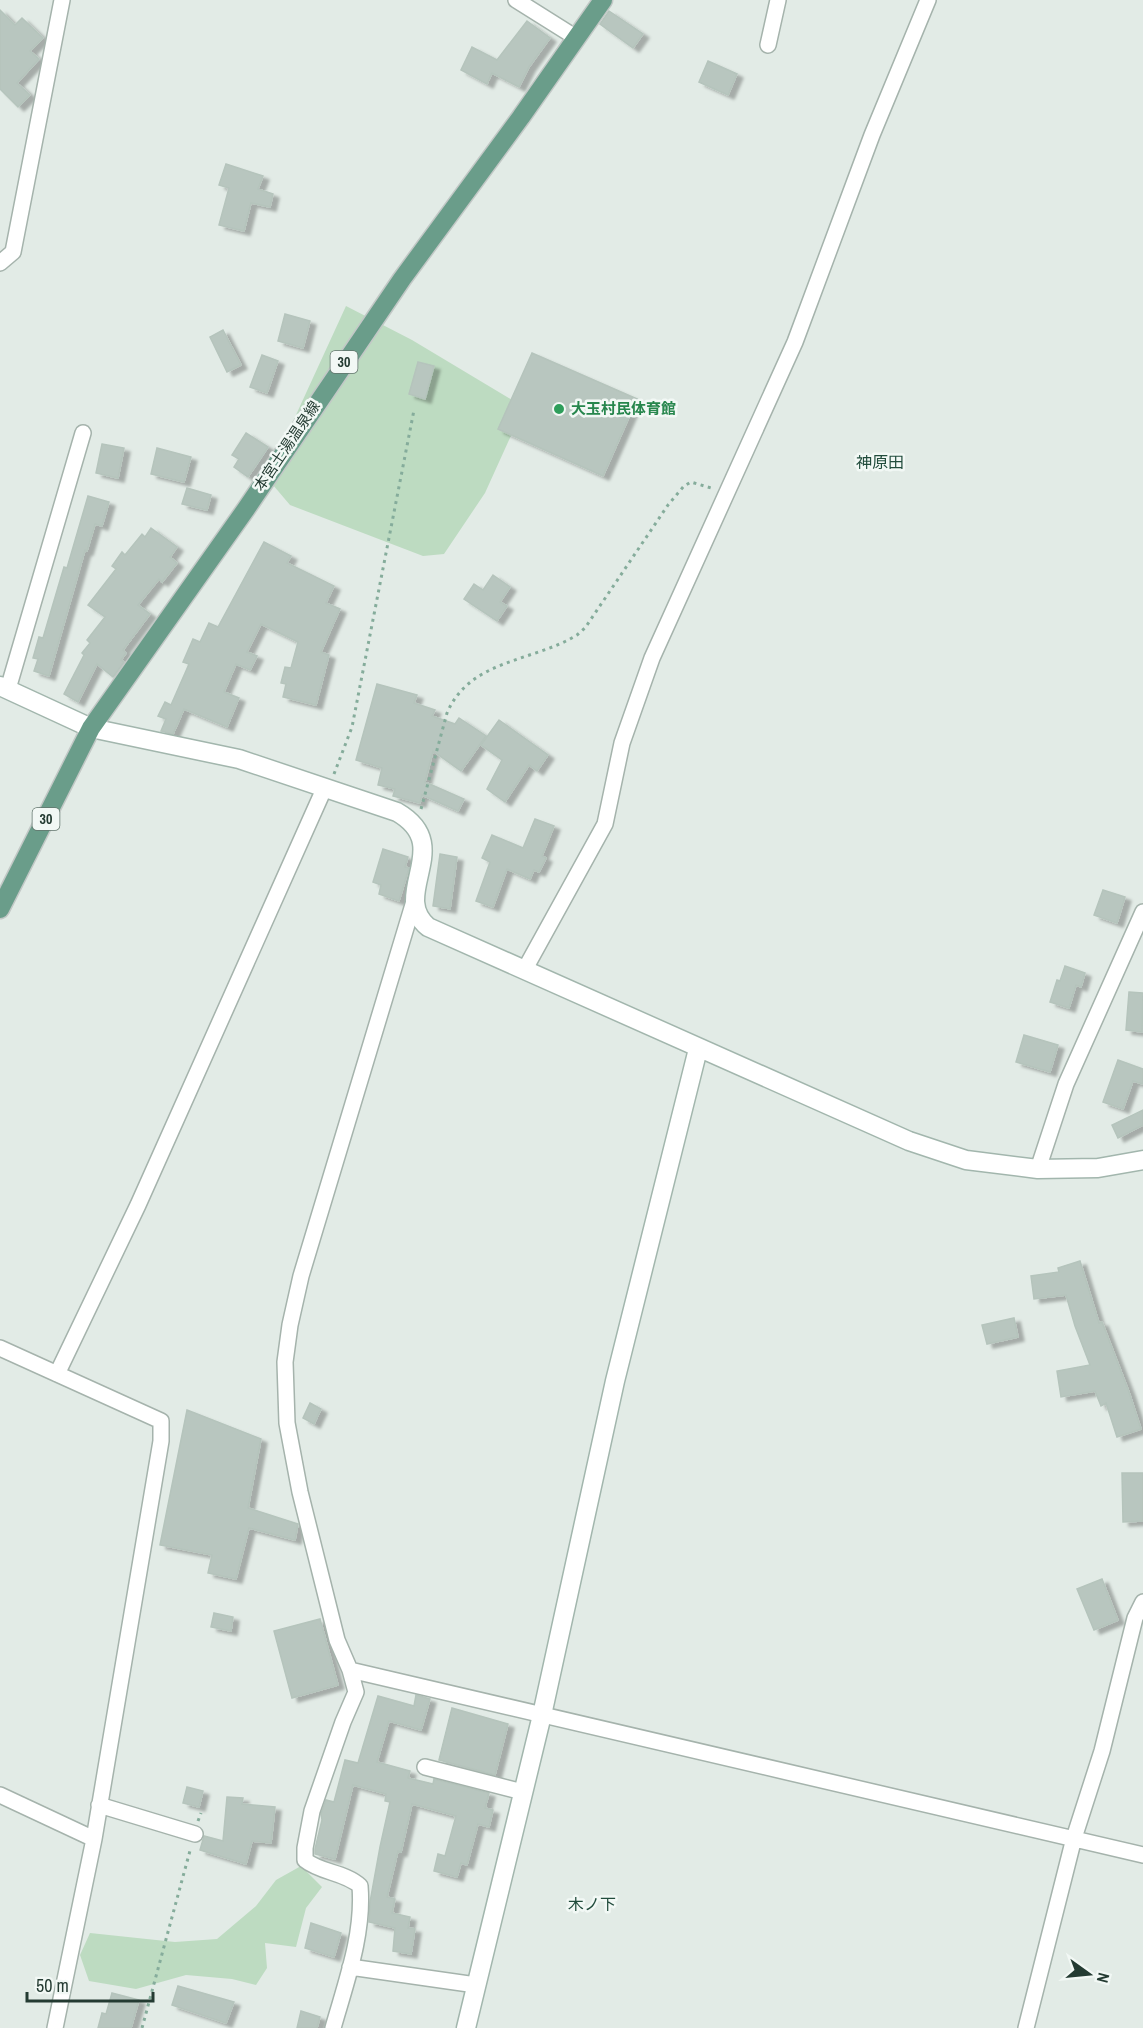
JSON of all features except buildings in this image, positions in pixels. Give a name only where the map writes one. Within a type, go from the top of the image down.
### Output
[{"type":"main road","name":"本宮土湯温泉線","points":[[0,909],[91,728],[246,509],[402,279],[521,117],[603,0]]},
{"type":"street","points":[[0,263],[13,252],[62,0]]},
{"type":"street","points":[[516,0],[575,37]]},
{"type":"street","points":[[768,45],[778,0]]},
{"type":"street","points":[[525,969],[605,824],[622,743],[652,658],[795,342],[872,135],[928,0]]},
{"type":"street","points":[[83,433],[4,687],[91,728],[239,759],[328,785],[408,818],[416,826],[423,844],[415,897],[301,1276],[290,1324],[285,1362],[287,1423],[300,1492],[337,1640],[357,1692],[343,1722],[312,1811],[305,1860],[313,1866],[352,1878],[360,1886],[359,1924],[333,2028]]},
{"type":"street","points":[[57,1374],[138,1205],[328,785]]},
{"type":"street","points":[[415,897],[417,915],[428,927],[909,1141],[966,1160],[1038,1169],[1098,1168],[1143,1160]]},
{"type":"street","points":[[1038,1169],[1066,1084],[1143,912]]},
{"type":"street","points":[[466,2028],[542,1715],[615,1381],[698,1049]]},
{"type":"street","points":[[0,1348],[161,1421],[160,1441],[94,1839],[55,2028]]},
{"type":"street","points":[[1026,2028],[1074,1838],[1102,1751],[1135,1618],[1143,1602]]},
{"type":"street","points":[[350,1670],[1143,1855]]},
{"type":"street","points":[[424,1767],[523,1792]]},
{"type":"street","points":[[0,1796],[94,1839]]},
{"type":"street","points":[[99,1805],[195,1834]]},
{"type":"street","points":[[350,1967],[476,1985]]},
{"type":"path","points":[[328,785],[352,727],[414,410]]},
{"type":"path","points":[[416,826],[447,713],[451,702],[468,682],[486,671],[566,641],[583,630],[668,505],[687,483],[699,484],[727,494]]},
{"type":"path","points":[[142,2028],[201,1813]]},
{"type":"green space","points":[[346,306],[412,340],[524,407],[485,493],[444,554],[423,556],[290,505],[267,478]]},
{"type":"green space","points":[[301,1866],[322,1887],[306,1908],[296,1947],[265,1943],[267,1968],[256,1985],[232,1979],[186,1975],[136,1989],[89,1981],[80,1955],[90,1933],[175,1942],[217,1939],[256,1906],[276,1880]]},
{"type":"place","name":"大玉村民体育館","points":[[559,409]]},
{"type":"district","name":"神原田","points":[[880,462]]},
{"type":"district","name":"木ノ下","points":[[592,1904]]}]
